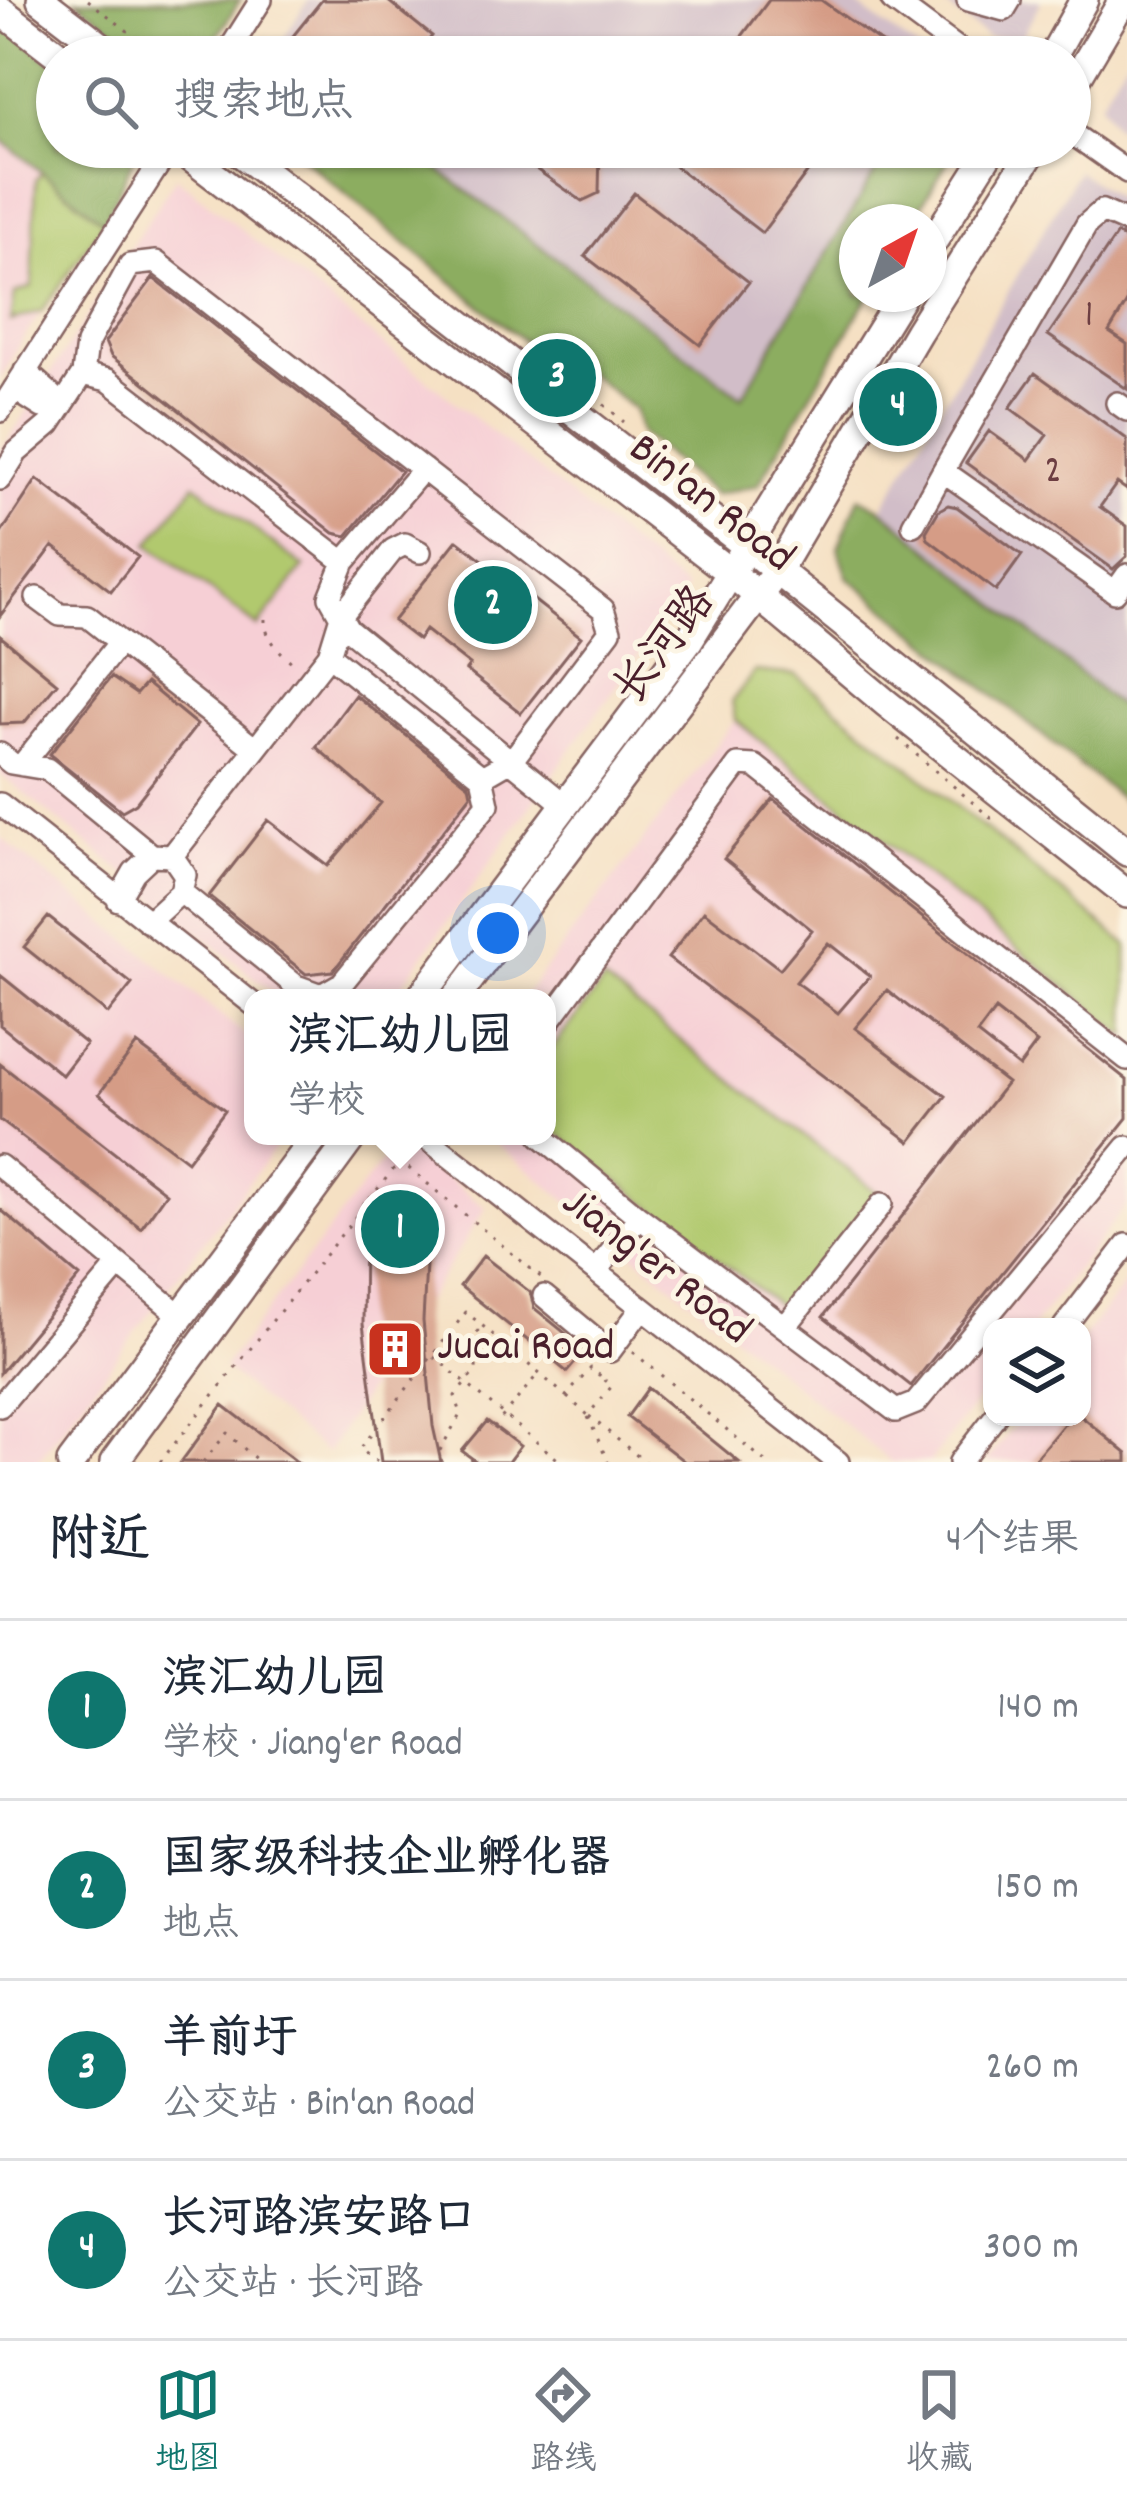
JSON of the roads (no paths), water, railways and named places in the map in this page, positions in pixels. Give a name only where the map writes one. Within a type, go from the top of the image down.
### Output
[{"type":"main road","points":[[41,0],[88,36]]},
{"type":"main road","points":[[1064,36],[1084,0]]},
{"type":"main road","points":[[1091,54],[1123,0]]},
{"type":"main road","points":[[0,10],[36,38]]},
{"type":"main road","name":"Bin'an Road","points":[[200,168],[732,574],[886,704],[1127,895]]},
{"type":"main road","name":"Bin'an Road","points":[[260,168],[748,548],[1127,852]]},
{"type":"main road","points":[[947,220],[980,168]]},
{"type":"main road","name":"长河路","points":[[463,989],[776,571],[1022,168]]},
{"type":"main road","name":"长河路","points":[[427,989],[689,640],[892,312]]},
{"type":"main road","points":[[71,1462],[309,1145]]},
{"type":"main road","points":[[114,1462],[346,1145]]},
{"type":"street","points":[[238,36],[261,0]]},
{"type":"street","points":[[892,0],[941,36]]},
{"type":"street","points":[[968,0],[1004,10],[1010,0]]},
{"type":"street","points":[[1091,147],[1127,172]]},
{"type":"street","points":[[0,411],[159,168]]},
{"type":"street","points":[[914,525],[1087,224],[1102,211],[1127,222]]},
{"type":"street","points":[[0,479],[17,452],[50,424],[83,374],[87,344],[130,265],[156,262],[603,609],[610,632],[512,759],[482,777]]},
{"type":"street","points":[[83,374],[109,380],[344,562]]},
{"type":"street","points":[[20,380],[52,395],[59,410]]},
{"type":"street","points":[[423,470],[344,562],[330,597],[348,628],[566,805]]},
{"type":"street","points":[[943,471],[1115,592],[1127,575]]},
{"type":"street","points":[[118,900],[134,872],[162,856],[311,680],[328,655],[341,616],[393,550],[405,544],[420,552]]},
{"type":"street","points":[[37,598],[60,615],[87,616],[254,748]]},
{"type":"street","points":[[22,765],[120,642]]},
{"type":"street","points":[[328,655],[482,777],[488,804],[342,983],[332,989]]},
{"type":"street","points":[[0,754],[11,763],[46,769],[185,875],[181,892],[148,922]]},
{"type":"street","points":[[556,1012],[738,765],[754,766],[1127,1059]]},
{"type":"street","points":[[0,804],[244,997]]},
{"type":"street","points":[[181,892],[304,989]]},
{"type":"street","name":"Jiang'er Road","points":[[435,1145],[838,1462]]},
{"type":"street","points":[[552,1145],[896,1411],[916,1403],[1127,1147]]},
{"type":"street","points":[[0,1166],[181,1316]]},
{"type":"street","points":[[785,1327],[882,1204]]},
{"type":"street","points":[[596,1271],[639,1216]]},
{"type":"street","points":[[1071,1318],[1127,1245]]},
{"type":"street","points":[[0,1406],[118,1265]]},
{"type":"street","points":[[545,1289],[610,1351],[642,1307]]},
{"type":"street","points":[[960,1462],[988,1426]]},
{"type":"place","name":"羊前圩","points":[[557,378]]},
{"type":"place","name":"长河路滨安路口","points":[[898,407]]},
{"type":"place","name":"国家级科技企业孵化器","points":[[493,605]]},
{"type":"place","name":"滨汇幼儿园","points":[[400,1229]]},
{"type":"place","name":"Jucai Road","points":[[395,1349]]}]
